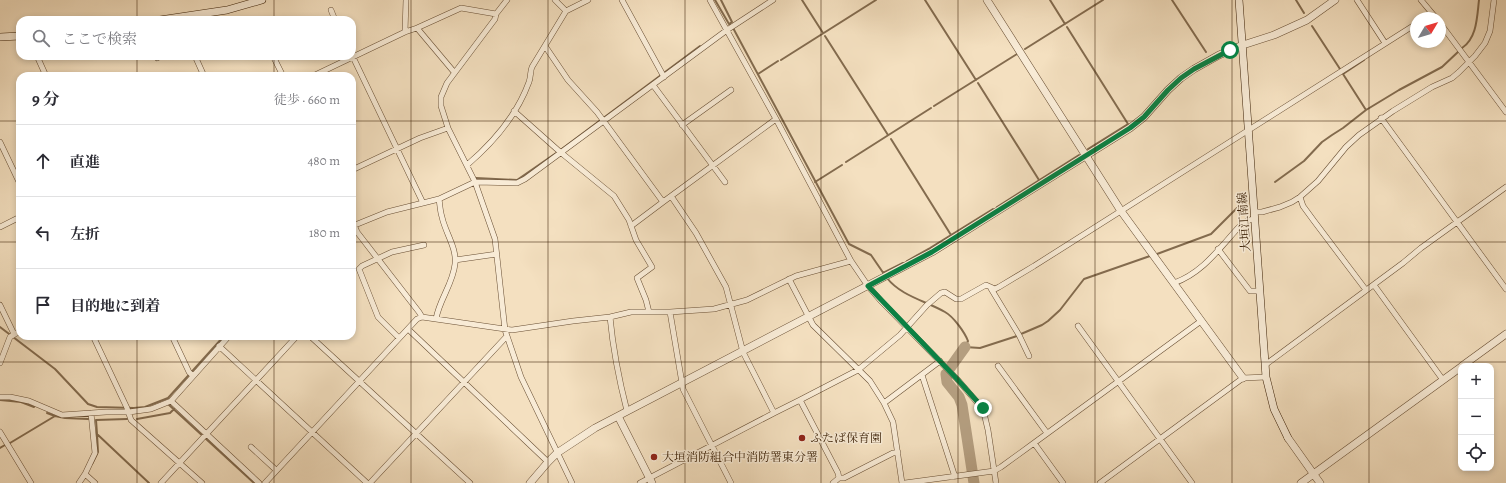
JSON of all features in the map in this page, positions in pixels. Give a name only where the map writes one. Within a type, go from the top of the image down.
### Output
[{"type":"street","points":[[187,16],[227,10],[262,0]]},
{"type":"street","points":[[405,32],[406,0]]},
{"type":"street","points":[[507,0],[496,14],[495,19],[447,83],[441,97],[441,106],[448,128],[475,182],[495,239],[505,330],[514,359],[521,377],[572,483]]},
{"type":"street","points":[[555,0],[566,12]]},
{"type":"street","points":[[467,165],[503,129],[530,80],[530,70],[566,12],[588,0]]},
{"type":"street","points":[[622,0],[664,77]]},
{"type":"street","points":[[710,0],[776,119],[850,261],[868,286],[983,408],[996,483]]},
{"type":"street","points":[[356,225],[387,212],[440,199],[475,182],[517,183],[525,179],[727,30],[773,0]]},
{"type":"street","points":[[987,0],[1121,211],[1244,378]]},
{"type":"street","name":"大垣江南線","points":[[1239,0],[1266,377],[1279,422],[1288,438],[1320,483]]},
{"type":"street","points":[[530,483],[557,453],[576,440],[618,416],[932,252],[1130,128],[1144,117],[1181,78],[1194,69],[1219,55],[1274,35],[1307,20],[1335,0]]},
{"type":"street","points":[[1357,0],[1385,43]]},
{"type":"street","points":[[1421,0],[1431,12]]},
{"type":"street","points":[[1174,283],[1193,275],[1201,269],[1244,222],[1255,215],[1280,207],[1300,197],[1318,181],[1352,140],[1381,118],[1432,87],[1452,78],[1469,62],[1485,42],[1490,31],[1494,0]]},
{"type":"street","points":[[356,54],[461,8],[496,14]]},
{"type":"street","points":[[331,10],[333,16]]},
{"type":"street","points":[[417,28],[454,72]]},
{"type":"street","points":[[640,483],[651,480],[712,445],[858,370],[908,328],[927,305],[941,293],[945,292],[956,299],[961,299],[986,285],[996,289],[1410,28]]},
{"type":"street","points":[[1446,31],[1506,110]]},
{"type":"street","points":[[0,37],[16,36]]},
{"type":"street","points":[[545,46],[568,80],[597,112],[663,202]]},
{"type":"street","points":[[39,60],[44,72]]},
{"type":"street","points":[[196,60],[202,72]]},
{"type":"street","points":[[276,60],[281,72]]},
{"type":"street","points":[[321,72],[344,60]]},
{"type":"street","points":[[354,60],[423,203]]},
{"type":"street","points":[[653,85],[725,182]]},
{"type":"street","points":[[682,125],[731,90]]},
{"type":"street","points":[[514,111],[561,153],[614,196],[631,226],[636,240],[652,267],[637,278],[649,312]]},
{"type":"street","points":[[1381,118],[1506,289]]},
{"type":"street","points":[[631,226],[776,119]]},
{"type":"street","points":[[356,168],[420,138],[448,128]]},
{"type":"street","points":[[0,142],[16,176]]},
{"type":"street","points":[[1264,365],[1374,285],[1421,248],[1458,223],[1506,187]]},
{"type":"street","points":[[671,196],[704,245],[726,287],[743,352],[774,413]]},
{"type":"street","points":[[1300,197],[1303,206],[1366,290]]},
{"type":"street","points":[[436,319],[437,312],[452,281],[455,260],[455,253],[442,217],[440,199]]},
{"type":"street","points":[[0,227],[16,219]]},
{"type":"street","points":[[356,235],[377,258],[422,317]]},
{"type":"street","points":[[399,338],[378,317],[359,269],[377,258],[392,252],[424,245]]},
{"type":"street","points":[[1218,249],[1250,291],[1260,291]]},
{"type":"street","points":[[455,260],[497,254]]},
{"type":"street","points":[[265,483],[399,338],[417,319],[422,317],[512,330],[610,317],[631,312],[670,312],[714,309],[747,300],[796,276],[850,261]]},
{"type":"street","points":[[789,279],[813,325],[870,382],[884,403],[893,422],[904,483],[941,481],[955,477],[994,471],[1002,467],[1202,321]]},
{"type":"street","points":[[1374,285],[1443,380]]},
{"type":"street","points":[[989,287],[1019,335],[1029,356]]},
{"type":"street","points":[[0,304],[14,334],[10,337],[0,363]]},
{"type":"street","points":[[670,312],[683,389],[731,483]]},
{"type":"street","points":[[610,317],[612,346],[627,412]]},
{"type":"street","points":[[1078,326],[1192,483]]},
{"type":"street","points":[[408,329],[548,462]]},
{"type":"street","points":[[1466,363],[1506,334]]},
{"type":"street","points":[[370,483],[507,336]]},
{"type":"street","points":[[95,340],[131,420],[202,483]]},
{"type":"street","points":[[174,340],[189,372],[193,376]]},
{"type":"street","points":[[0,397],[10,397],[29,401],[62,415],[128,412],[151,409],[170,401],[225,340]]},
{"type":"street","points":[[161,483],[293,340]]},
{"type":"street","points":[[314,340],[470,483]]},
{"type":"street","points":[[219,346],[367,483]]},
{"type":"street","points":[[884,403],[940,361]]},
{"type":"street","points":[[998,366],[1047,433]]},
{"type":"street","points":[[1301,483],[1458,369]]},
{"type":"street","points":[[922,374],[955,477]]},
{"type":"street","points":[[1100,483],[1244,378],[1266,377]]},
{"type":"street","points":[[800,400],[838,473],[839,478]]},
{"type":"street","points":[[170,401],[259,483]]},
{"type":"street","points":[[79,483],[95,453],[91,413]]},
{"type":"street","points":[[618,416],[651,480]]},
{"type":"street","points":[[0,432],[31,483]]},
{"type":"street","points":[[1034,443],[1063,483]]},
{"type":"street","points":[[251,448],[276,470]]},
{"type":"street","points":[[833,483],[839,478],[844,478],[893,453],[898,452]]},
{"type":"street","points":[[85,474],[95,483]]},
{"type":"waterway","points":[[715,0],[729,24],[732,26],[849,244],[871,255],[884,274]]},
{"type":"waterway","points":[[721,0],[732,22],[729,24]]},
{"type":"waterway","points":[[802,0],[823,33]]},
{"type":"waterway","points":[[781,60],[876,0]]},
{"type":"waterway","points":[[925,0],[976,80]]},
{"type":"waterway","points":[[1050,0],[1065,24]]},
{"type":"waterway","points":[[1025,49],[1103,0]]},
{"type":"waterway","points":[[1172,0],[1206,52]]},
{"type":"waterway","points":[[1296,0],[1304,13]]},
{"type":"waterway","points":[[1462,48],[1471,39],[1477,20],[1479,0]]},
{"type":"waterway","points":[[1312,26],[1340,69]]},
{"type":"waterway","points":[[1067,27],[1128,124],[1088,149]]},
{"type":"waterway","points":[[825,36],[888,135]]},
{"type":"waterway","points":[[476,178],[517,180],[559,151],[700,46]]},
{"type":"waterway","points":[[1275,182],[1304,161],[1322,142],[1366,110],[1442,67],[1459,51]]},
{"type":"waterway","points":[[934,106],[1017,54]]},
{"type":"waterway","points":[[1364,60],[1343,74],[1366,110]]},
{"type":"waterway","points":[[758,74],[778,61]]},
{"type":"waterway","points":[[978,83],[1039,180]]},
{"type":"waterway","points":[[846,162],[931,108]]},
{"type":"waterway","points":[[891,139],[951,235]]},
{"type":"waterway","points":[[997,207],[1079,155]]},
{"type":"waterway","points":[[815,182],[842,165]]},
{"type":"waterway","points":[[1157,254],[1211,234],[1239,206]]},
{"type":"waterway","points":[[907,261],[993,209]]},
{"type":"waterway","points":[[1021,334],[1048,321],[1060,310],[1084,279],[1150,256]]},
{"type":"waterway","points":[[883,273],[903,263]]},
{"type":"waterway","points":[[887,278],[906,294],[948,314],[959,325],[967,338],[968,341],[965,347],[980,348],[1017,336]]},
{"type":"waterway","points":[[0,327],[16,339]]},
{"type":"waterway","points":[[17,340],[55,369],[88,404],[97,407],[134,408],[145,407],[168,398],[220,340]]},
{"type":"waterway","points":[[950,368],[965,347]]},
{"type":"waterway","points":[[946,374],[947,382],[959,397],[962,405],[974,483]]},
{"type":"waterway","points":[[0,400],[21,402],[34,407]]},
{"type":"waterway","points":[[168,404],[254,483]]},
{"type":"waterway","points":[[137,419],[170,413],[174,409]]},
{"type":"waterway","points":[[47,413],[55,416]]},
{"type":"waterway","points":[[10,443],[55,416],[88,419]]},
{"type":"waterway","points":[[97,434],[96,420],[127,419]]},
{"type":"waterway","points":[[92,464],[98,452],[97,434],[149,483]]},
{"type":"waterway","points":[[0,448],[5,445]]},
{"type":"place","name":"ふたば保育園","points":[[802,438]]},
{"type":"place","name":"大垣消防組合中消防署東分署","points":[[654,457]]},
{"type":"route","points":[[983,408],[868,286],[932,252],[1130,128],[1144,117],[1181,78],[1194,69],[1230,50]]}]
